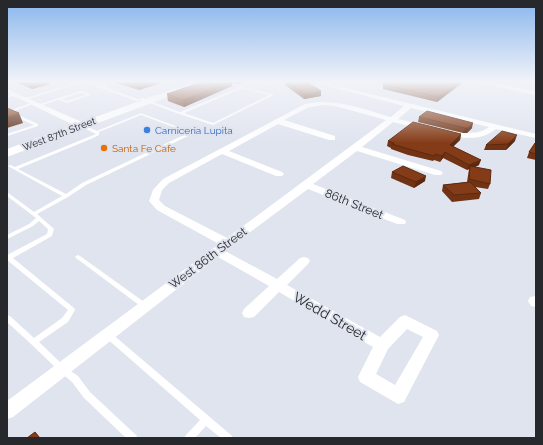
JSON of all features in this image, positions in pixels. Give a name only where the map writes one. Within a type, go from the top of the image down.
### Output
[{"type":"main road","name":"West 87th Street","points":[[7,153],[137,102]]},
{"type":"main road","name":"West 87th Street","points":[[7,147],[78,124]]},
{"type":"street","points":[[31,102],[78,124]]},
{"type":"street","points":[[397,102],[536,136]]},
{"type":"street","points":[[222,152],[307,105],[324,103],[335,104],[453,135],[473,136],[486,133],[495,126]]},
{"type":"street","name":"West 86th Street","points":[[7,411],[222,247],[356,148],[410,105]]},
{"type":"street","points":[[278,121],[332,138]]},
{"type":"street","points":[[356,148],[438,173]]},
{"type":"street","points":[[222,152],[279,174]]},
{"type":"street","name":"Wedd Street","points":[[222,152],[166,181],[155,193],[154,201],[161,208],[222,247],[278,286],[382,345]]},
{"type":"street","name":"86th Street","points":[[307,185],[401,222]]},
{"type":"street","name":"Wedd Street","points":[[249,313],[304,261]]},
{"type":"street","points":[[405,321],[432,335],[398,396],[366,378],[382,345],[405,321]]},
{"type":"lane","points":[[8,111],[46,102]]},
{"type":"lane","points":[[147,102],[213,124],[262,102]]},
{"type":"lane","points":[[180,113],[207,102]]},
{"type":"lane","points":[[7,135],[37,125],[8,111]]},
{"type":"lane","points":[[7,237],[31,225],[36,216],[84,184],[187,135],[189,132],[141,114],[97,132],[98,134],[92,137],[16,168]]},
{"type":"lane","points":[[78,124],[97,132]]},
{"type":"lane","points":[[8,166],[16,168],[66,196]]},
{"type":"lane","points":[[7,194],[51,229],[50,235],[7,258],[72,310],[65,320],[34,342]]},
{"type":"lane","points":[[78,257],[145,306]]},
{"type":"lane","points":[[7,318],[62,369],[75,379],[87,395],[133,438]]},
{"type":"lane","points":[[107,334],[228,438]]},
{"type":"lane","points":[[189,438],[206,420]]},
{"type":"building","points":[[7,108],[19,113],[7,117]]},
{"type":"building","points":[[427,111],[473,123],[468,128],[465,128],[419,117]]},
{"type":"building","points":[[413,122],[461,134],[450,145],[481,160],[469,165],[445,152],[442,156],[435,154],[434,156],[392,144],[394,143],[388,141]]},
{"type":"building","points":[[502,131],[517,135],[508,144],[486,145]]},
{"type":"building","points":[[536,143],[536,154],[529,152]]},
{"type":"building","points":[[403,166],[426,176],[416,182],[392,172]]},
{"type":"building","points":[[470,166],[491,170],[490,184],[469,179]]},
{"type":"building","points":[[470,182],[481,193],[454,195],[443,185]]},
{"type":"building","points":[[35,432],[40,438],[27,438]]},
{"type":"place","name":"Carniceria Lupita","points":[[147,130]]},
{"type":"place","name":"Santa Fe Cafe","points":[[104,148]]}]
